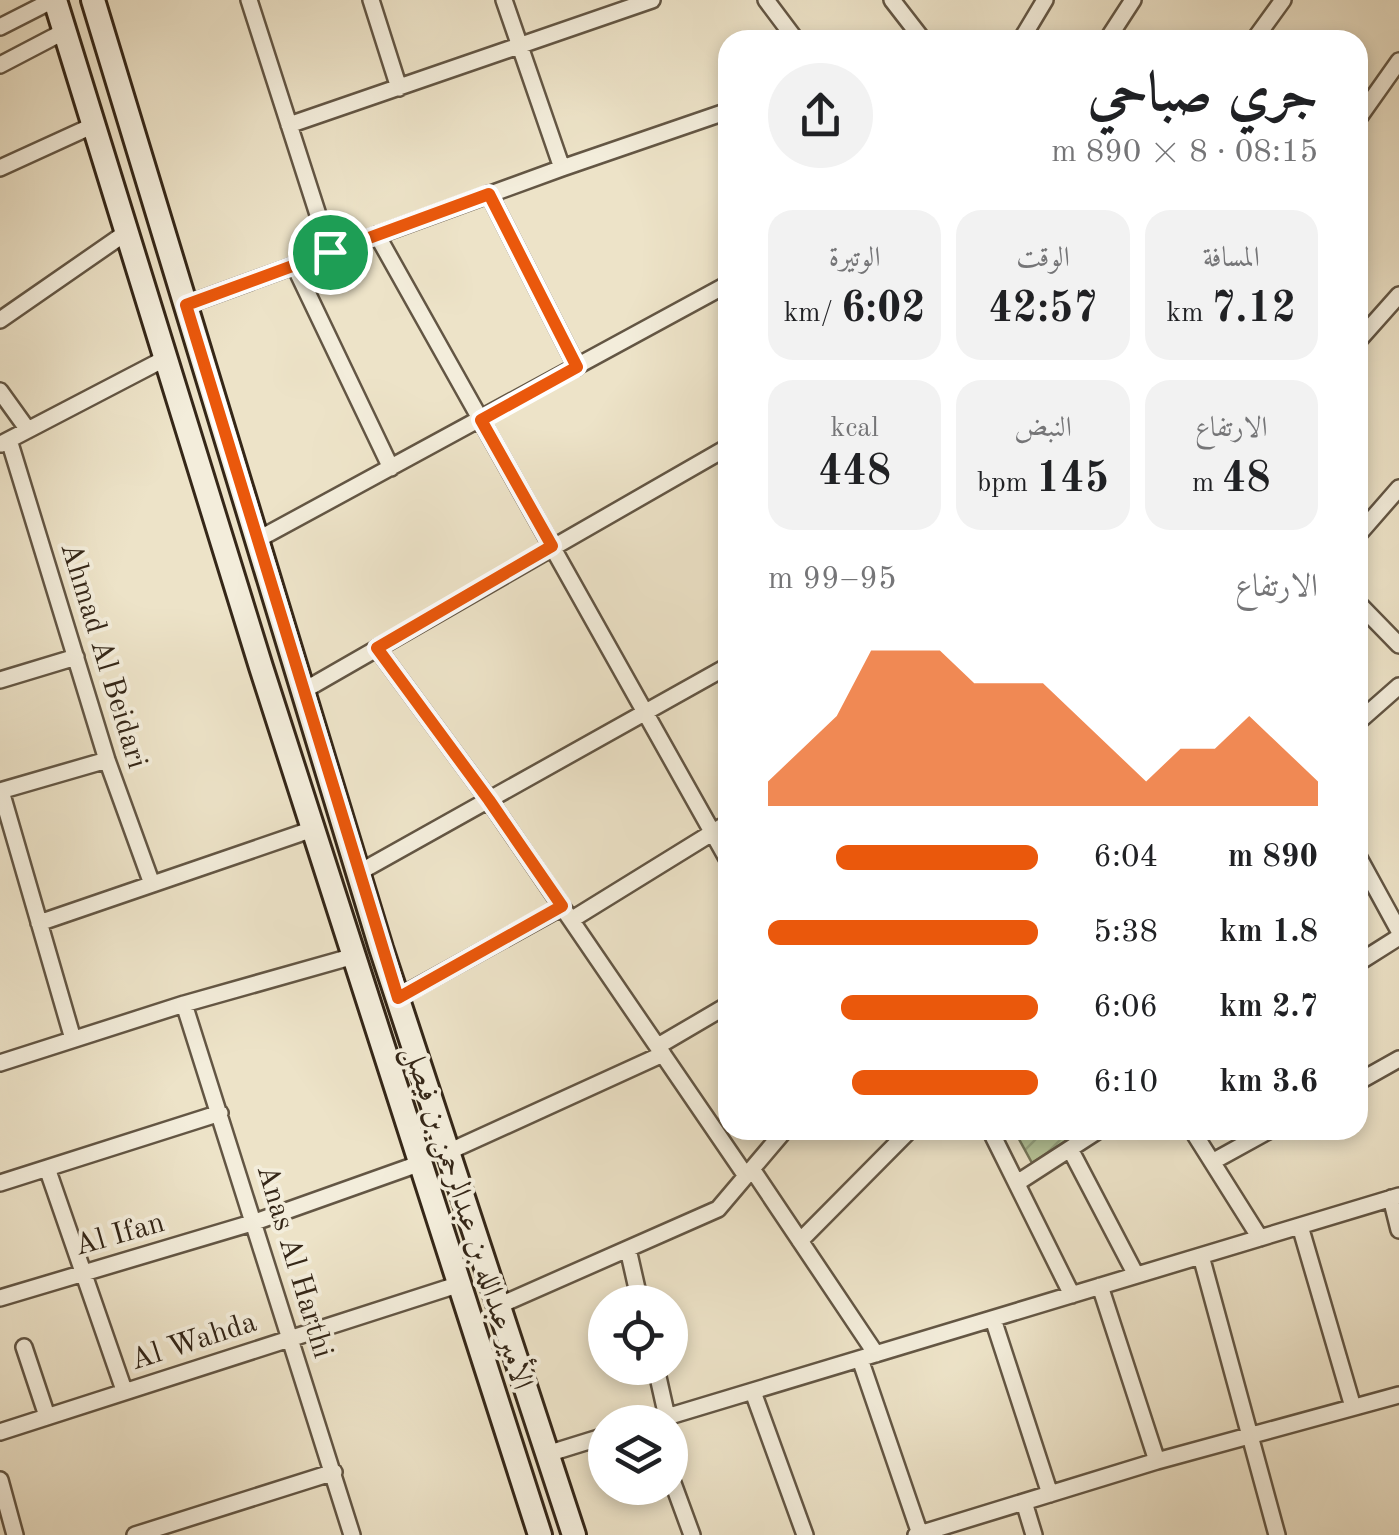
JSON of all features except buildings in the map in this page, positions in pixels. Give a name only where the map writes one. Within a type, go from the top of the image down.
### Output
[{"type":"main road","name":"الأمير عبدالله بن عبدالرحمن بن فيصل","points":[[54,0],[313,829],[540,1535]]},
{"type":"main road","name":"الأمير عبدالله بن عبدالرحمن بن فيصل","points":[[94,0],[358,873],[574,1535]]},
{"type":"street","points":[[0,27],[54,0]]},
{"type":"street","points":[[248,0],[330,252]]},
{"type":"street","points":[[371,0],[399,88]]},
{"type":"street","points":[[504,0],[562,168]]},
{"type":"street","points":[[289,125],[520,46],[607,7],[652,0]]},
{"type":"street","points":[[766,0],[788,30]]},
{"type":"street","points":[[892,0],[915,30]]},
{"type":"street","points":[[1032,30],[1045,0]]},
{"type":"street","points":[[1114,30],[1134,0]]},
{"type":"street","points":[[1261,30],[1282,0]]},
{"type":"street","points":[[0,65],[65,30]]},
{"type":"street","points":[[1368,105],[1399,61]]},
{"type":"street","points":[[186,305],[718,115]]},
{"type":"street","points":[[0,168],[94,125]]},
{"type":"street","points":[[489,194],[577,367]]},
{"type":"street","points":[[0,320],[127,232]]},
{"type":"street","points":[[378,235],[718,842]]},
{"type":"street","points":[[294,265],[392,468]]},
{"type":"street","points":[[257,540],[718,294]]},
{"type":"street","points":[[1368,331],[1399,296]]},
{"type":"street","points":[[5,442],[166,358]]},
{"type":"street","points":[[0,391],[28,430]]},
{"type":"street","name":"Ahmad Al Beidari","points":[[5,442],[107,760],[152,884]]},
{"type":"street","points":[[303,691],[718,453]]},
{"type":"street","points":[[1368,524],[1399,488]]},
{"type":"street","points":[[1368,614],[1399,645]]},
{"type":"street","points":[[377,648],[489,800],[718,1130]]},
{"type":"street","points":[[0,680],[76,657]]},
{"type":"street","points":[[358,873],[718,671]]},
{"type":"street","points":[[1368,713],[1399,686]]},
{"type":"street","points":[[73,1040],[0,791],[107,760]]},
{"type":"street","points":[[39,923],[313,829]]},
{"type":"street","points":[[398,998],[566,913],[718,829]]},
{"type":"street","points":[[1368,875],[1399,934],[1368,957]]},
{"type":"street","points":[[0,1062],[354,956]]},
{"type":"street","name":"Anas Al Harthi","points":[[184,1004],[352,1535]]},
{"type":"street","points":[[448,1152],[660,1050],[718,1011]]},
{"type":"street","points":[[1368,1076],[1399,1059]]},
{"type":"street","points":[[0,1183],[220,1113]]},
{"type":"street","points":[[726,1140],[800,1241],[868,1356],[918,1534],[1157,1461],[1399,1395]]},
{"type":"street","points":[[498,1306],[718,1209],[777,1140]]},
{"type":"street","points":[[800,1241],[894,1140]]},
{"type":"street","points":[[995,1140],[1072,1295]]},
{"type":"street","points":[[1017,1183],[1084,1140]]},
{"type":"street","points":[[1198,1140],[1260,1238]]},
{"type":"street","points":[[1212,1162],[1252,1140]]},
{"type":"street","points":[[1070,1149],[1136,1276]]},
{"type":"street","name":"Al Ifan","points":[[0,1298],[255,1222],[420,1162]]},
{"type":"street","points":[[47,1168],[124,1390]]},
{"type":"street","points":[[688,1411],[1395,1197],[1399,1230]]},
{"type":"street","points":[[1300,1226],[1354,1407]]},
{"type":"street","points":[[628,1249],[636,1285]]},
{"type":"street","points":[[1201,1256],[1277,1535]]},
{"type":"street","name":"Al Wahda","points":[[0,1432],[460,1284]]},
{"type":"street","points":[[1100,1286],[1157,1461]]},
{"type":"street","points":[[993,1318],[1050,1494]]},
{"type":"street","points":[[24,1347],[48,1416]]},
{"type":"street","points":[[753,1392],[806,1535]]},
{"type":"street","points":[[547,1454],[588,1441]]},
{"type":"street","points":[[135,1535],[334,1472]]},
{"type":"street","points":[[0,1480],[16,1535]]},
{"type":"street","points":[[1024,1502],[1034,1535]]},
{"type":"street","points":[[681,1505],[692,1535]]},
{"type":"green space","points":[[1019,1140],[1067,1140],[1032,1163]]},
{"type":"route","points":[[489,194],[577,367],[481,420],[552,546],[377,648],[562,906],[398,998],[186,305],[330,252],[489,194]]}]
